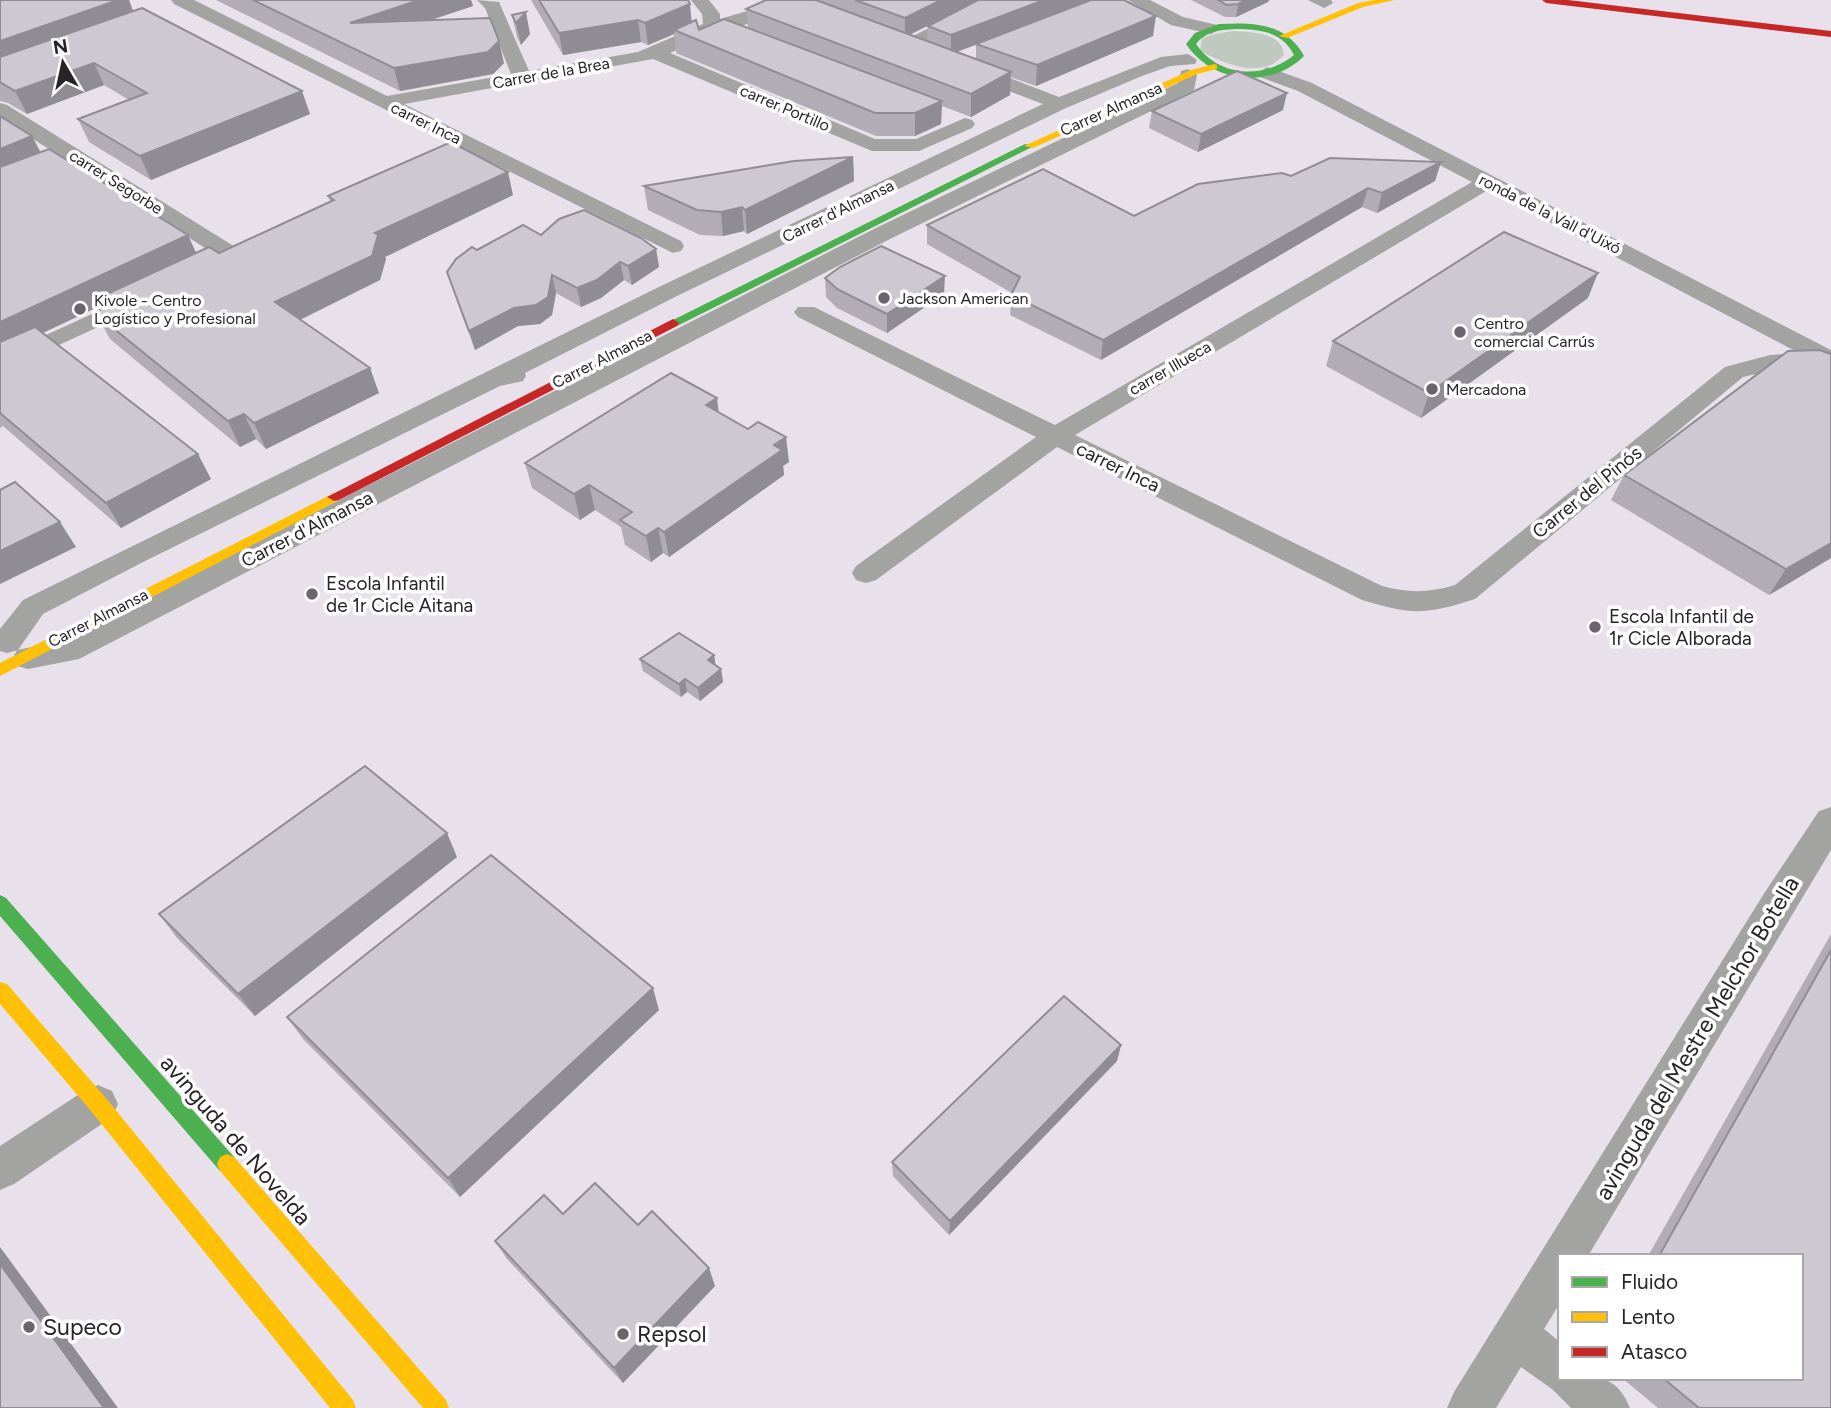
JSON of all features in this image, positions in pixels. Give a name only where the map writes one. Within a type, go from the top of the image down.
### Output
[{"type":"main road","points":[[1284,36],[1361,5],[1391,0]]},
{"type":"main road","points":[[1546,0],[1831,34]]},
{"type":"main road","points":[[1635,0],[1831,23]]},
{"type":"main road","points":[[1261,29],[1325,1]]},
{"type":"main road","points":[[1240,26],[1284,36],[1298,49],[1299,55],[1292,65],[1267,73],[1237,73],[1191,58],[1211,29],[1240,26]]},
{"type":"main road","name":"Carrer d'Almansa","points":[[441,423],[899,194],[1069,112],[1191,58]]},
{"type":"main road","name":"Carrer Almansa","points":[[6,654],[1073,125],[1191,58]]},
{"type":"main road","points":[[6,654],[43,624]]},
{"type":"main road","name":"avinguda de Novelda","points":[[0,903],[439,1408]]},
{"type":"main road","points":[[0,990],[98,1104],[345,1408]]},
{"type":"street","name":"carrer Inca","points":[[180,0],[673,246]]},
{"type":"street","points":[[486,0],[493,6],[523,78]]},
{"type":"street","points":[[700,0],[711,14],[712,26],[748,40]]},
{"type":"street","points":[[930,55],[901,44],[999,0]]},
{"type":"street","points":[[1137,0],[1177,21],[1211,29]]},
{"type":"street","name":"Carrer de la Brea","points":[[385,102],[655,53],[712,26],[732,23],[797,2]]},
{"type":"street","points":[[797,2],[818,13]]},
{"type":"street","points":[[1177,21],[1191,58]]},
{"type":"street","name":"carrer Portillo","points":[[655,53],[872,145],[919,145],[965,124]]},
{"type":"street","points":[[978,53],[953,63],[1059,104]]},
{"type":"street","name":"Carrer d'Almansa","points":[[1191,58],[1187,86],[1013,168],[725,313],[593,384],[68,651],[6,654],[33,607],[145,549],[669,291],[1059,104],[1135,72],[1168,61],[1191,58]]},
{"type":"street","name":"ronda de la Vall d'Uixó","points":[[1292,65],[1831,342]]},
{"type":"street","name":"ronda de la Vall d'Uixó","points":[[1267,73],[1305,87],[1831,362]]},
{"type":"street","name":"carrer Segorbe","points":[[0,109],[232,255]]},
{"type":"street","points":[[939,114],[993,135]]},
{"type":"street","points":[[444,155],[468,143]]},
{"type":"street","points":[[51,167],[76,157]]},
{"type":"street","name":"carrer Illueca","points":[[866,573],[1055,436],[1487,181]]},
{"type":"street","points":[[207,267],[257,243]]},
{"type":"street","points":[[673,246],[699,250],[764,246]]},
{"type":"street","points":[[669,291],[681,260],[673,246]]},
{"type":"street","points":[[725,313],[765,310],[807,312],[800,293],[803,274]]},
{"type":"street","points":[[0,365],[158,290]]},
{"type":"street","name":"Carrer del Pinós","points":[[1734,372],[1744,342],[1744,328],[1737,311]]},
{"type":"street","name":"carrer Inca","points":[[807,312],[1372,593],[1408,604],[1433,602]]},
{"type":"street","name":"Carrer del Pinós","points":[[1433,602],[1465,592],[1734,372],[1759,362],[1783,358],[1831,362]]},
{"type":"street","name":"Carrer d'Almansa","points":[[494,379],[550,369]]},
{"type":"street","name":"Carrer d'Almansa","points":[[527,396],[593,384]]},
{"type":"street","name":"avinguda del Mestre Melchor Botella","points":[[1565,1254],[1778,903],[1829,828]]},
{"type":"street","points":[[0,1170],[98,1104]]},
{"type":"street","points":[[1470,1408],[1558,1266]]},
{"type":"street","points":[[1516,1335],[1558,1368]]},
{"type":"street","points":[[1572,1380],[1607,1408]]},
{"type":"shaded area","points":[[1233,31],[1272,38],[1282,47],[1284,55],[1275,63],[1254,68],[1231,64],[1200,51],[1202,39]]},
{"type":"building","points":[[0,0],[118,0],[0,41]]},
{"type":"building","points":[[253,0],[419,0],[350,23],[490,18],[499,41],[488,52],[394,68]]},
{"type":"building","points":[[539,0],[688,0],[690,4],[645,23],[638,20],[559,33]]},
{"type":"building","points":[[766,0],[816,0],[1011,72],[971,94],[746,9]]},
{"type":"building","points":[[855,0],[941,0],[905,18]]},
{"type":"building","points":[[978,0],[1044,0],[951,35],[928,26]]},
{"type":"building","points":[[1091,0],[1124,0],[1156,16],[1037,65],[976,44]]},
{"type":"building","points":[[1218,0],[1247,0],[1227,5]]},
{"type":"building","points":[[142,8],[302,91],[140,156],[78,119],[147,93],[94,63],[15,91],[0,82],[0,57]]},
{"type":"building","points":[[526,12],[516,23],[512,15]]},
{"type":"building","points":[[724,19],[942,101],[915,113],[875,113],[674,30],[696,20],[699,30]]},
{"type":"building","points":[[1237,71],[1287,93],[1201,134],[1152,111]]},
{"type":"building","points":[[0,116],[32,136],[0,149]]},
{"type":"building","points":[[451,142],[508,172],[375,233],[378,235],[372,256],[275,302],[370,368],[254,423],[244,414],[228,421],[97,315],[109,293],[209,247],[219,253],[334,200],[328,196]]},
{"type":"building","points":[[49,149],[188,235],[0,322],[0,167]]},
{"type":"building","points":[[853,157],[745,210],[742,207],[721,212],[697,210],[644,186],[794,161]]},
{"type":"building","points":[[1330,158],[1441,162],[1382,193],[1368,188],[1103,340],[1011,295],[1020,277],[927,225],[1043,169],[1134,216],[1198,184],[1282,173],[1291,176]]},
{"type":"building","points":[[584,210],[641,238],[656,249],[628,266],[620,262],[597,280],[577,288],[552,275],[548,297],[536,305],[514,308],[469,331],[447,272],[456,259],[472,247],[477,250],[523,225],[541,235],[559,219]]},
{"type":"building","name":"Centro comercial Carrús","points":[[1504,232],[1598,273],[1429,393],[1333,341]]},
{"type":"building","points":[[881,246],[945,276],[887,314],[837,289],[825,278],[840,267]]},
{"type":"building","points":[[35,327],[198,454],[106,503],[0,413],[0,342]]},
{"type":"building","points":[[1819,350],[1831,354],[1831,543],[1786,569],[1624,475],[1788,351]]},
{"type":"building","points":[[671,373],[717,398],[706,405],[748,429],[758,422],[786,437],[774,445],[782,450],[664,532],[658,528],[646,536],[620,520],[632,512],[589,485],[574,494],[525,463]]},
{"type":"building","points":[[15,482],[60,522],[0,551],[0,490]]},
{"type":"building","points":[[679,633],[714,655],[708,660],[721,669],[698,688],[685,679],[679,684],[640,659]]},
{"type":"building","points":[[365,766],[447,833],[238,994],[159,914]]},
{"type":"building","points":[[491,855],[653,988],[448,1178],[287,1017]]},
{"type":"building","points":[[1831,950],[1831,1408],[1699,1408],[1665,1380],[1803,1380],[1803,1254],[1660,1254]]},
{"type":"building","points":[[1064,996],[1121,1045],[950,1221],[892,1162]]},
{"type":"building","name":"Repsol","points":[[595,1183],[638,1225],[652,1211],[709,1268],[614,1368],[495,1241],[544,1195],[563,1214]]},
{"type":"building","name":"Supeco","points":[[0,1264],[104,1408],[0,1408]]},
{"type":"traffic: fast","points":[[1219,27],[1254,27],[1277,32],[1294,45],[1299,56],[1274,71],[1258,74],[1226,71],[1199,56],[1191,44],[1198,35],[1219,27]]},
{"type":"traffic: fast","points":[[673,323],[1029,146]]},
{"type":"traffic: fast","points":[[0,903],[227,1164]]},
{"type":"traffic: slow","points":[[1284,36],[1361,5],[1391,0]]},
{"type":"traffic: slow","points":[[1029,146],[1194,72],[1214,67]]},
{"type":"traffic: slow","points":[[0,670],[334,497]]},
{"type":"traffic: slow","points":[[0,990],[98,1104],[345,1408]]},
{"type":"traffic: slow","points":[[227,1164],[438,1408]]},
{"type":"traffic: jam","points":[[1546,0],[1831,34]]},
{"type":"traffic: jam","points":[[334,497],[673,323]]},
{"type":"place","name":"Jackson American","points":[[884,298]]},
{"type":"place","name":"Kivole - Centro Logístico y Profesional","points":[[80,309]]},
{"type":"place","name":"Centro comercial Carrús","points":[[1460,332]]},
{"type":"place","name":"Mercadona","points":[[1432,389]]},
{"type":"place","name":"Escola Infantil de 1r Cicle Aitana","points":[[312,594]]},
{"type":"place","name":"Escola Infantil de 1r Cicle Alborada","points":[[1595,627]]},
{"type":"place","name":"Supeco","points":[[29,1327]]},
{"type":"place","name":"Repsol","points":[[623,1334]]}]
